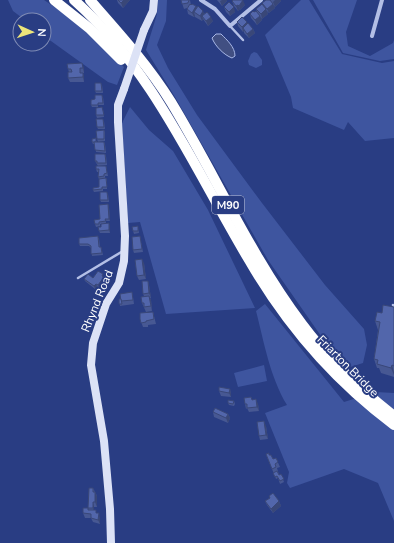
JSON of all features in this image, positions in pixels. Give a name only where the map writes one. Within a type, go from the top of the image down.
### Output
[{"type":"highway","name":"M90","points":[[54,0],[89,28],[112,50],[174,125]]},
{"type":"highway","name":"M90","points":[[74,0],[100,26],[127,58],[154,94],[174,125],[249,261],[268,291],[307,337]]},
{"type":"highway","name":"M90","points":[[89,0],[115,28],[151,73],[170,101],[201,154],[257,257],[307,337]]},
{"type":"highway","name":"Friarton Bridge","points":[[307,337],[334,361],[351,379],[394,416]]},
{"type":"highway","name":"Friarton Bridge","points":[[307,337],[327,366],[394,425]]},
{"type":"street","name":"Rhynd Road","points":[[111,543],[110,509],[104,441],[91,365],[92,343],[106,304],[122,273],[125,250],[118,105],[144,30],[153,11],[154,0]]},
{"type":"street","points":[[201,0],[215,9],[230,26],[261,0]]},
{"type":"street","points":[[372,36],[382,0]]},
{"type":"lane","points":[[230,26],[243,40]]},
{"type":"lane","points":[[78,278],[125,250]]},
{"type":"shaded area","points":[[8,0],[44,0],[77,22],[124,67],[117,85],[108,82],[52,42],[52,12],[13,11]]},
{"type":"shaded area","points":[[158,0],[167,0],[166,21],[157,45],[168,68],[197,115],[262,203],[325,285],[364,329],[367,345],[363,363],[344,369],[268,260],[175,97],[146,50],[157,14]]},
{"type":"shaded area","points":[[301,0],[309,0],[342,54],[382,63],[394,61],[394,138],[365,141],[348,122],[344,130],[293,108],[291,97],[265,35]]},
{"type":"shaded area","points":[[313,0],[357,0],[346,32],[348,46],[370,56],[393,43],[394,40],[394,59],[380,61],[343,53]]},
{"type":"shaded area","points":[[216,34],[221,34],[228,41],[234,50],[235,56],[232,58],[229,57],[218,47],[212,38]]},
{"type":"shaded area","points":[[254,52],[257,53],[262,60],[262,65],[256,68],[249,65],[248,61],[251,54]]},
{"type":"shaded area","points":[[130,107],[149,130],[173,151],[208,210],[255,308],[166,314],[140,222],[128,223],[122,123]]},
{"type":"shaded area","points":[[265,304],[344,402],[376,392],[394,393],[394,521],[378,483],[344,469],[290,488],[287,483],[289,472],[265,413],[287,405],[272,371],[256,311]]},
{"type":"shaded area","points":[[264,365],[267,381],[238,387],[234,373]]},
{"type":"building","points":[[181,0],[189,1],[188,3],[182,4]]},
{"type":"building","points":[[243,0],[239,6],[236,6],[232,1]]},
{"type":"building","points":[[266,0],[270,0],[273,4],[267,9],[262,3]]},
{"type":"building","points":[[229,2],[234,7],[229,12],[224,7]]},
{"type":"building","points":[[190,4],[196,6],[192,13],[187,9]]},
{"type":"building","points":[[262,4],[266,9],[261,14],[256,9]]},
{"type":"building","points":[[198,6],[203,11],[200,16],[194,12]]},
{"type":"building","points":[[253,11],[256,11],[260,16],[255,20],[250,14]]},
{"type":"building","points":[[207,12],[211,17],[206,21],[202,16]]},
{"type":"building","points":[[242,17],[247,22],[242,27],[237,22]]},
{"type":"building","points":[[248,23],[253,29],[247,34],[243,28]]},
{"type":"building","points":[[82,63],[83,68],[80,68],[80,73],[83,73],[83,77],[68,78],[68,72],[72,72],[71,69],[68,69],[67,64]]},
{"type":"building","points":[[95,83],[101,83],[102,91],[95,91]]},
{"type":"building","points":[[95,95],[102,95],[103,103],[91,105],[91,100],[95,99]]},
{"type":"building","points":[[102,107],[104,115],[96,115],[96,108]]},
{"type":"building","points":[[96,119],[103,119],[104,127],[97,127]]},
{"type":"building","points":[[104,130],[104,139],[97,139],[96,131]]},
{"type":"building","points":[[96,138],[96,142],[92,142],[92,139]]},
{"type":"building","points":[[94,142],[104,142],[105,151],[95,150]]},
{"type":"building","points":[[95,154],[105,154],[106,163],[97,163],[97,161],[95,161]]},
{"type":"building","points":[[96,166],[106,166],[107,173],[104,174],[104,176],[98,177],[99,169],[96,169]]},
{"type":"building","points":[[106,178],[107,187],[93,190],[93,188],[99,187],[99,179]]},
{"type":"building","points":[[100,192],[107,192],[108,200],[100,200]]},
{"type":"building","points":[[108,204],[109,219],[99,222],[99,224],[95,224],[94,220],[100,219],[99,205]]},
{"type":"building","points":[[109,223],[109,230],[99,231],[98,227],[101,227],[101,224]]},
{"type":"building","points":[[138,226],[138,231],[133,231],[132,227]]},
{"type":"building","points":[[98,236],[99,247],[101,247],[102,253],[91,254],[91,246],[88,244],[79,244],[79,238]]},
{"type":"building","points":[[140,236],[142,249],[133,250],[132,237]]},
{"type":"building","points":[[142,259],[144,275],[137,276],[135,260]]},
{"type":"building","points":[[98,271],[103,274],[102,276],[104,277],[98,285],[96,284],[94,286],[84,279],[88,274],[93,278]]},
{"type":"building","points":[[142,281],[148,281],[149,293],[143,294]]},
{"type":"building","points":[[132,292],[133,300],[121,301],[120,294]]},
{"type":"building","points":[[149,296],[151,306],[144,307],[141,297]]},
{"type":"building","points":[[119,299],[121,299],[122,304],[119,304]]},
{"type":"building","points":[[383,305],[394,307],[394,366],[392,365],[391,368],[377,364],[378,360],[374,359],[380,322],[375,321],[377,312],[382,313]]},
{"type":"building","points":[[153,312],[154,319],[141,323],[140,313]]},
{"type":"building","points":[[219,387],[230,389],[229,393],[219,391]]},
{"type":"building","points":[[251,397],[252,400],[256,399],[257,407],[247,408],[244,398]]},
{"type":"building","points":[[228,400],[234,401],[233,404],[228,403]]},
{"type":"building","points":[[215,408],[228,414],[226,418],[213,412]]},
{"type":"building","points":[[264,421],[266,435],[259,436],[257,422]]},
{"type":"building","points":[[269,453],[273,459],[276,458],[278,462],[275,464],[276,467],[272,469],[266,454]]},
{"type":"building","points":[[277,471],[284,479],[280,481],[277,476],[275,477],[273,473]]},
{"type":"building","points":[[89,488],[93,488],[93,492],[95,492],[95,502],[93,502],[93,508],[88,508]]},
{"type":"building","points":[[273,493],[279,501],[271,509],[265,501],[270,498],[269,496]]},
{"type":"building","points":[[83,508],[88,508],[88,510],[96,510],[96,513],[99,513],[98,520],[91,518],[91,514],[83,513]]}]
